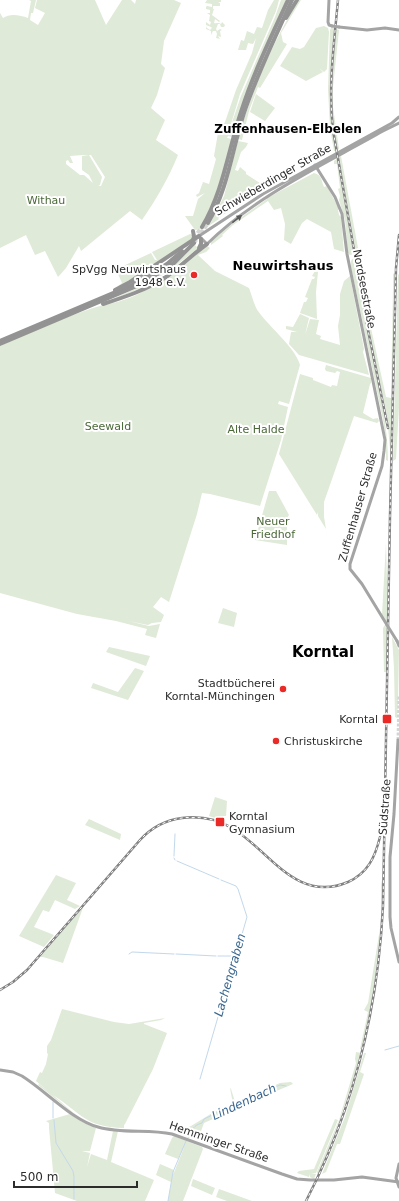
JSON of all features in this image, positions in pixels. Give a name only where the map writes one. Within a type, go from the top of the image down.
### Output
[{"type":"highway","points":[[202,227],[219,192],[249,88],[288,0]]},
{"type":"highway","points":[[208,223],[222,193],[252,91],[292,0]]},
{"type":"highway","points":[[276,34],[297,0]]},
{"type":"highway","points":[[0,344],[130,290],[156,276],[174,263],[193,242],[193,231]]},
{"type":"highway","points":[[89,304],[130,282],[193,242],[203,240]]},
{"type":"highway","points":[[95,305],[120,298],[146,288],[166,276],[195,253],[203,240]]},
{"type":"highway","points":[[195,253],[203,240]]},
{"type":"highway","points":[[0,341],[136,283],[167,264],[182,251]]},
{"type":"main road","points":[[330,0],[329,25],[367,30],[385,28],[399,30]]},
{"type":"main road","name":"Schwieberdinger Straße","points":[[203,240],[209,229],[220,221],[264,194],[392,123],[399,117]]},
{"type":"main road","name":"Schwieberdinger Straße","points":[[203,240],[216,235],[266,198],[309,172],[316,166],[326,163],[399,121]]},
{"type":"main road","points":[[309,172],[316,172],[322,175],[322,168],[326,163]]},
{"type":"main road","name":"Nordseestraße","points":[[316,166],[335,196],[342,214],[347,254],[382,423]]},
{"type":"main road","points":[[216,235],[224,226],[220,221]]},
{"type":"main road","points":[[203,240],[209,229]]},
{"type":"main road","name":"Zuffenhauser Straße","points":[[382,423],[385,440],[384,456],[350,564],[350,569],[362,584],[399,646]]},
{"type":"main road","name":"Südstraße","points":[[398,740],[394,814],[390,852],[390,925],[399,962]]},
{"type":"main road","name":"Hemminger Straße","points":[[0,1070],[11,1071],[22,1076],[77,1117],[93,1125],[110,1129],[162,1132],[188,1139],[282,1174],[297,1178],[329,1181],[367,1177],[398,1182]]},
{"type":"main road","points":[[399,1164],[399,1187]]},
{"type":"green space","name":"Withau","points":[[29,0],[36,0],[30,20],[38,25],[45,13],[35,8],[37,0],[95,0],[106,25],[122,0],[131,0],[135,4],[136,0],[174,0],[181,3],[164,41],[161,64],[165,68],[157,95],[151,108],[165,120],[156,140],[178,155],[162,188],[142,220],[130,211],[81,251],[79,246],[66,268],[58,277],[45,251],[35,255],[26,235],[0,248],[0,13],[3,18],[9,15],[15,15],[28,18],[31,1]],"holes":[[[89,155],[82,156],[82,170],[89,175],[93,183],[84,175],[80,175],[66,164],[66,161],[68,160],[70,163],[73,163],[70,156]],[[89,155],[91,155],[105,177],[101,186],[98,186],[100,185],[102,177]]]},
{"type":"green space","points":[[207,0],[221,0],[221,2],[218,2],[220,3],[220,6],[213,6],[214,9],[212,15],[220,21],[219,22],[215,19],[214,23],[221,24],[222,22],[225,25],[224,27],[221,27],[220,24],[218,24],[216,29],[217,31],[220,29],[222,30],[220,31],[221,37],[218,36],[220,39],[216,38],[216,31],[213,31],[211,35],[211,31],[206,29],[207,26],[210,30],[212,28],[206,25],[206,22],[210,25],[211,22],[209,21],[210,15],[207,13],[210,13],[210,10],[206,9],[206,7],[212,7],[212,4],[205,3]]},
{"type":"green space","points":[[274,0],[279,0],[276,11],[240,94],[228,134],[241,96],[281,0],[286,0],[232,137],[228,136],[227,138],[232,139],[217,194],[203,228],[207,223],[210,224],[224,196],[238,141],[248,143],[241,152],[235,170],[238,171],[240,167],[246,172],[246,174],[260,183],[254,190],[258,193],[218,218],[219,219],[204,229],[195,230],[185,216],[193,216],[198,199],[205,193],[197,197],[196,195],[199,193],[203,182],[209,184],[216,159],[214,156],[218,133],[225,122],[236,90],[252,53],[256,38],[253,44],[248,43],[246,50],[238,50],[241,40],[244,41],[247,31],[254,34],[257,27],[262,28],[268,10]]},
{"type":"green space","points":[[299,0],[301,0],[281,33],[283,42],[287,44],[260,88],[258,87],[249,111],[242,140],[238,139],[256,85],[280,33]]},
{"type":"green space","points":[[324,26],[328,28],[329,32],[327,69],[324,72],[319,68],[323,72],[306,81],[280,66],[292,47],[300,49],[304,47],[316,28]]},
{"type":"green space","points":[[331,28],[334,28],[331,104],[333,135],[336,151],[334,151],[330,128],[328,89]]},
{"type":"green space","points":[[336,29],[339,30],[333,87],[333,107],[339,149],[337,150],[333,120],[332,90]]},
{"type":"green space","points":[[256,94],[275,108],[265,121],[250,112]]},
{"type":"green space","points":[[341,156],[358,248],[355,253],[338,158]]},
{"type":"green space","points":[[337,159],[353,250],[351,255],[348,254],[345,220],[339,200],[340,196],[338,189],[340,188],[337,164],[334,164],[334,161]]},
{"type":"green space","points":[[314,173],[320,176],[324,187],[327,186],[339,209],[344,252],[334,249],[331,232],[307,219],[302,223],[291,244],[284,240],[285,224],[281,208],[274,210],[268,201],[233,225],[222,235],[223,236],[211,245],[211,241],[267,198]]},
{"type":"green space","points":[[190,234],[192,235],[193,239],[123,285],[117,287],[122,283],[118,274],[123,272],[121,267],[151,253],[155,260],[157,260],[152,252]]},
{"type":"green space","points":[[195,245],[198,248],[157,279],[135,291],[110,300],[142,286],[171,268]]},
{"type":"green space","name":"Seewald","points":[[207,246],[210,248],[206,252],[198,255],[215,271],[249,288],[258,311],[288,344],[300,365],[289,404],[279,401],[278,404],[288,407],[281,440],[260,506],[202,493],[197,514],[169,602],[161,597],[153,607],[164,615],[161,622],[148,625],[128,621],[149,626],[160,624],[156,638],[145,635],[147,629],[116,621],[77,614],[0,593],[0,346],[34,330],[70,316],[134,296],[163,279]]},
{"type":"green space","points":[[359,254],[369,319],[386,397],[391,398],[393,274],[395,273],[391,461],[387,415],[368,330],[355,256]]},
{"type":"green space","points":[[354,257],[383,410],[387,435],[388,461],[386,460],[386,439],[383,420],[351,267],[351,261]]},
{"type":"green space","points":[[315,271],[318,272],[316,292],[317,319],[300,313],[304,302],[306,302],[308,298],[305,297],[312,279],[315,277],[312,276]]},
{"type":"green space","points":[[398,274],[399,407],[396,459],[393,461]]},
{"type":"green space","points":[[350,276],[364,349],[363,352],[369,375],[299,355],[289,344],[291,332],[297,332],[286,329],[286,326],[293,327],[300,314],[309,318],[305,335],[310,319],[319,320],[316,334],[321,336],[320,339],[340,345],[338,326],[340,315],[340,294],[344,281]]},
{"type":"green space","points":[[326,365],[371,378],[363,413],[373,419],[378,418],[379,421],[377,423],[354,416],[324,502],[326,529],[318,516],[318,512],[317,515],[279,454],[300,374],[313,378],[313,380],[331,387],[332,385],[337,386],[340,372],[337,371],[335,373],[326,371]]},
{"type":"green space","name":"Neuer Friedhof","points":[[269,491],[276,491],[289,515],[287,518],[287,545],[255,540]]},
{"type":"green space","points":[[386,543],[388,624],[382,615]]},
{"type":"green space","points":[[223,608],[237,613],[234,627],[218,623]]},
{"type":"green space","points":[[385,625],[388,630],[387,672],[384,672],[383,628]]},
{"type":"green space","points":[[392,637],[399,650],[399,703],[397,718],[395,717]]},
{"type":"green space","points":[[109,647],[150,656],[146,666],[106,652]]},
{"type":"green space","points":[[135,668],[144,671],[128,700],[91,688],[93,683],[118,692]]},
{"type":"green space","points":[[215,797],[227,801],[226,816],[223,816],[221,820],[209,816]]},
{"type":"green space","points":[[89,819],[121,834],[120,840],[85,825]]},
{"type":"green space","points":[[56,875],[76,883],[67,900],[80,906],[75,909],[55,900],[49,912],[43,910],[34,927],[54,935],[44,947],[19,936]]},
{"type":"green space","points":[[382,880],[383,893],[381,917],[381,885]]},
{"type":"green space","points":[[84,905],[63,963],[40,957]]},
{"type":"green space","points":[[380,927],[374,983],[362,1050],[360,1049],[368,1012],[364,1010],[368,1003]]},
{"type":"green space","points":[[62,1009],[114,1022],[129,1024],[165,1018],[144,1023],[167,1033],[153,1069],[124,1125],[124,1128],[111,1127],[92,1122],[78,1114],[53,1095],[77,1116],[38,1085],[39,1084],[49,1092],[36,1081],[46,1064],[48,1054],[47,1046],[51,1040]]},
{"type":"green space","points":[[356,1052],[361,1053],[347,1100],[318,1175],[317,1172],[339,1120],[356,1063]]},
{"type":"green space","points":[[364,1053],[366,1053],[360,1072],[364,1074],[340,1144],[337,1144],[326,1172],[322,1174],[345,1117]]},
{"type":"green space","points":[[291,1082],[293,1084],[239,1107],[238,1101],[280,1083]]},
{"type":"green space","points":[[230,1088],[237,1108],[204,1123],[198,1139],[182,1135],[183,1129],[191,1126],[214,1112],[233,1104]]},
{"type":"green space","points":[[70,1114],[84,1123],[96,1128],[90,1151],[82,1151],[90,1153],[87,1167],[91,1154],[107,1160],[113,1131],[118,1131],[111,1162],[154,1180],[145,1201],[77,1201],[55,1193],[49,1123],[46,1121]]},
{"type":"green space","points":[[335,1119],[338,1120],[316,1173],[311,1174],[316,1174],[314,1179],[310,1177],[310,1174],[309,1177],[297,1173],[299,1171],[314,1169]]},
{"type":"green space","points":[[174,1136],[202,1147],[203,1149],[183,1201],[168,1201],[172,1178],[171,1182],[156,1175],[160,1164],[174,1170],[173,1175],[185,1145],[178,1159],[165,1154]]},
{"type":"green space","points":[[193,1179],[215,1188],[212,1195],[191,1186]]},
{"type":"green space","points":[[219,1189],[252,1201],[227,1201],[216,1197]]},
{"type":"waterway","name":"Lachengraben","points":[[174,856],[175,834]]},
{"type":"waterway","name":"Lachengraben","points":[[177,861],[219,879]]},
{"type":"waterway","name":"Lachengraben","points":[[200,1079],[247,917],[236,886],[221,880]]},
{"type":"waterway","points":[[129,954],[132,952],[174,954]]},
{"type":"waterway","points":[[176,954],[216,956]]},
{"type":"waterway","points":[[218,956],[235,956]]},
{"type":"waterway","name":"Lindenbach","points":[[385,1050],[399,1046]]},
{"type":"waterway","name":"Lindenbach","points":[[188,1138],[193,1128],[202,1123],[204,1119],[223,1110],[235,1108],[246,1100],[280,1085],[286,1086]]},
{"type":"waterway","points":[[53,1102],[53,1118]]},
{"type":"waterway","points":[[54,1120],[56,1143],[73,1171],[74,1199]]},
{"type":"waterway","name":"Lachengraben","points":[[168,1201],[173,1172],[186,1141]]},
{"type":"tunnel","points":[[194,243],[208,223]]},
{"type":"tunnel","points":[[194,238],[202,227]]},
{"type":"tunnel","points":[[398,740],[399,695]]},
{"type":"railway","points":[[338,0],[331,81],[333,130],[368,330],[388,428]]},
{"type":"railway","points":[[306,1201],[323,1166],[350,1095],[369,1021],[380,945],[383,906],[396,268],[399,235]]},
{"type":"railway","points":[[0,990],[13,982],[27,970],[140,840],[159,825],[182,818],[195,817],[214,820],[232,828],[284,872],[313,886],[330,887],[348,882],[361,874],[370,864],[380,837]]},
{"type":"place","name":"SpVgg Neuwirtshaus 1948 e.V.","points":[[194,275]]},
{"type":"place","name":"Stadtbücherei Korntal-Münchingen","points":[[283,689]]},
{"type":"place","name":"Korntal","points":[[387,719]]},
{"type":"place","name":"Christuskirche","points":[[276,741]]},
{"type":"place","name":"Korntal Gymnasium","points":[[220,822]]},
{"type":"district","name":"Zuffenhausen-Elbelen","points":[[288,129]]},
{"type":"district","name":"Neuwirtshaus","points":[[283,265]]},
{"type":"district","name":"Korntal","points":[[323,652]]},
{"type":"park label","name":"Alte Halde","points":[[256,429]]}]
